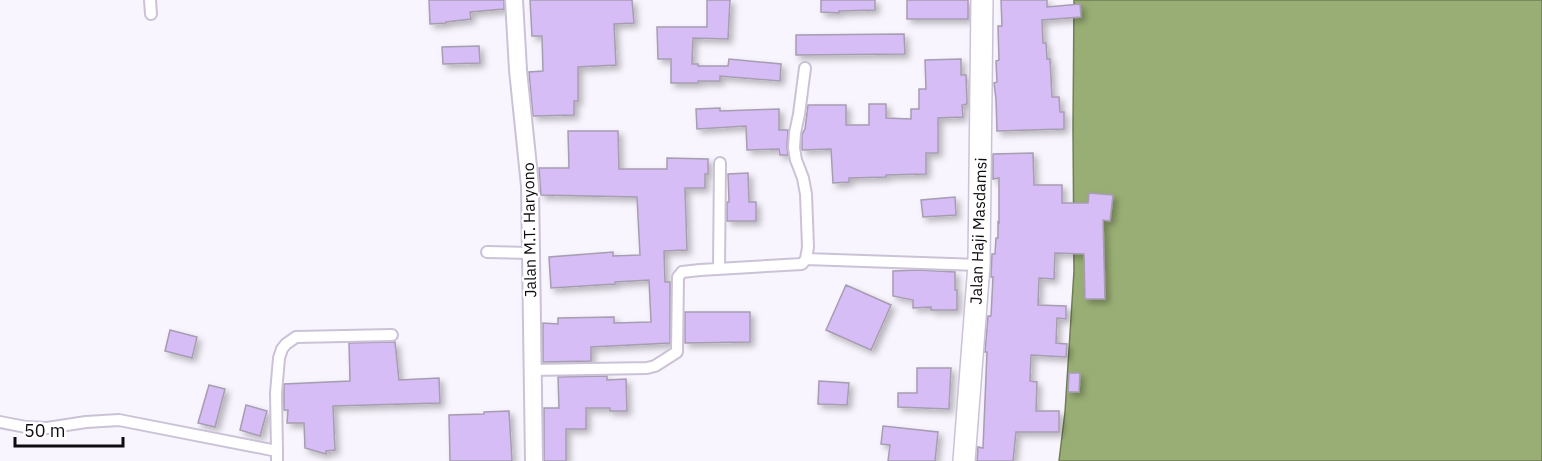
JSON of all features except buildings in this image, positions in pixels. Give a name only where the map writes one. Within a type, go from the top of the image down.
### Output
[{"type":"highway","name":"Jalan Haji Masdamsi","points":[[964,461],[979,265],[982,0]]},
{"type":"street","points":[[150,0],[151,14]]},
{"type":"street","name":"Jalan M.T. Haryono","points":[[514,0],[518,70],[530,186],[534,461]]},
{"type":"street","points":[[532,370],[589,368],[623,370],[655,366],[677,352],[678,277],[682,272],[802,264],[806,259],[808,239],[806,194],[794,148],[804,68]]},
{"type":"street","points":[[719,269],[720,163]]},
{"type":"street","points":[[487,252],[530,253]]},
{"type":"street","points":[[806,259],[979,265]]},
{"type":"street","points":[[0,422],[46,428],[119,420],[277,456],[276,393],[279,358],[286,344],[296,337],[392,336]]},
{"type":"shaded area","points":[[1074,0],[1542,0],[1542,461],[1059,461],[1065,412],[1074,271]]}]
